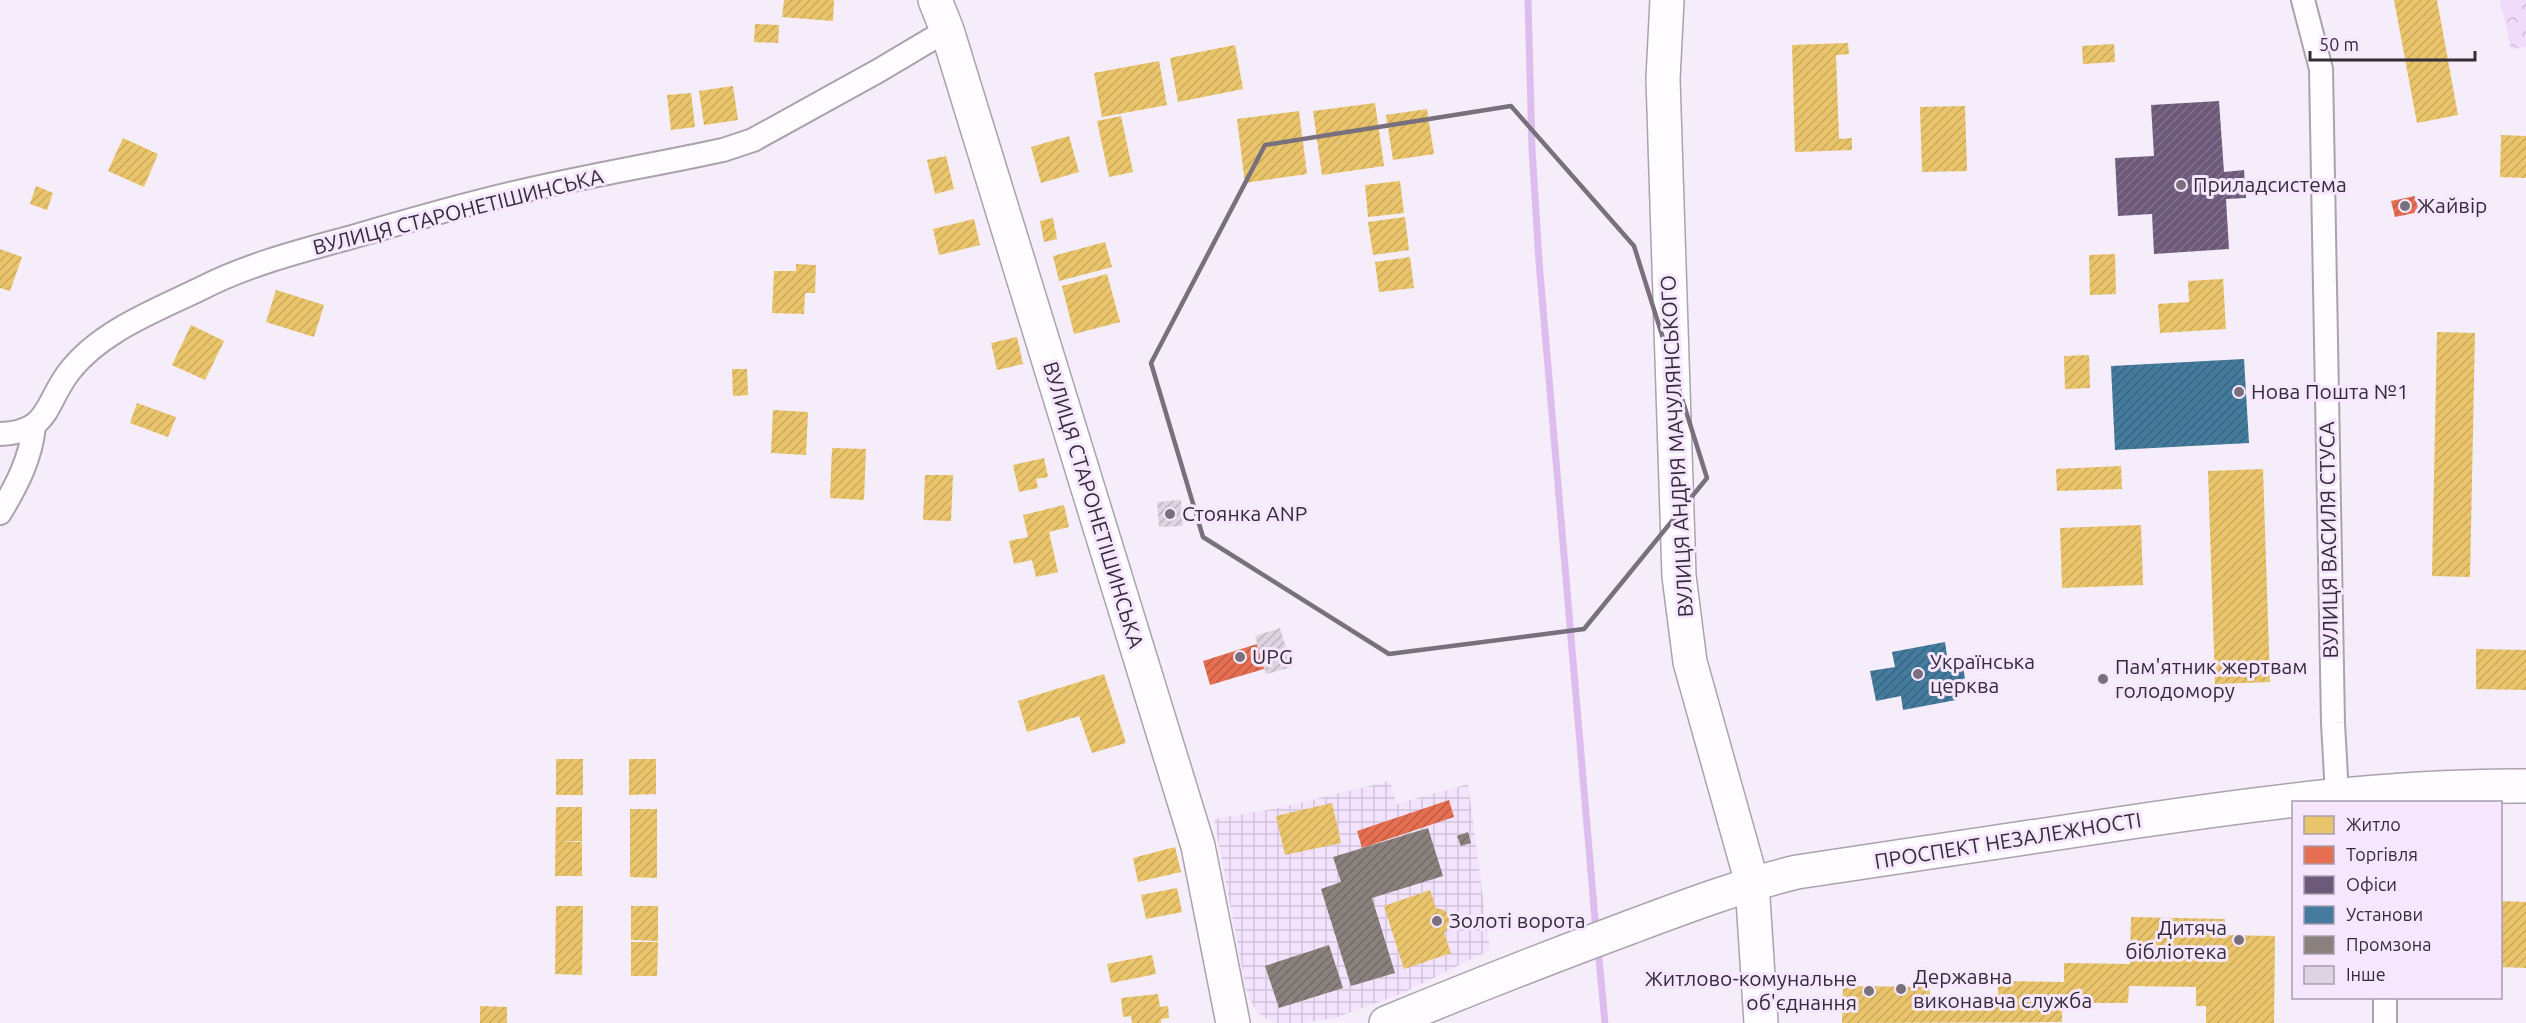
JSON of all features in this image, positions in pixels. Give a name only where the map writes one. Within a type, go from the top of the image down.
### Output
[{"type":"main road","name":"ВУЛИЦЯ СТАРОНЕТІШИНСЬКА","points":[[935,0],[947,30],[1198,846],[1233,1023]]},
{"type":"main road","name":"ВУЛИЦЯ АНДРІЯ МАЧУЛЯНСЬКОГО","points":[[1667,0],[1663,79],[1679,576],[1690,662],[1752,883],[1761,1023]]},
{"type":"main road","name":"ПРОСПЕКТ НЕЗАЛЕЖНОСТІ","points":[[2292,801],[2337,795],[2377,797],[2526,786]]},
{"type":"main road","name":"ПРОСПЕКТ НЕЗАЛЕЖНОСТІ","points":[[1386,1023],[1506,973],[1752,883],[1797,872],[2090,828],[2292,801]]},
{"type":"main road","points":[[1212,1023],[1225,983]]},
{"type":"street","name":"ВУЛИЦЯ ВАСИЛЯ СТУСА","points":[[2303,0],[2321,69],[2322,90],[2333,723],[2337,795]]},
{"type":"street","name":"ВУЛИЦЯ СТАРОНЕТІШИНСЬКА","points":[[34,426],[52,403],[69,372],[96,345],[159,308],[211,283],[274,259],[415,219],[526,190],[723,150],[753,140],[947,30]]},
{"type":"street","points":[[0,434],[21,433],[34,426]]},
{"type":"street","points":[[0,513],[25,466],[32,446],[34,426]]},
{"type":"street","points":[[2385,999],[2385,1023]]},
{"type":"highlighted area","points":[[1511,106],[1634,246],[1707,478],[1584,629],[1389,654],[1203,537],[1151,363],[1265,145]]},
{"type":"shaded area","points":[[1390,781],[1396,804],[1468,784],[1490,950],[1403,993],[1335,1018],[1303,1023],[1276,1023],[1263,1017],[1252,1004],[1246,989],[1214,819],[1274,809]]},
{"type":"green space","points":[[2500,0],[2526,0],[2526,47],[2511,49]]},
{"type":"building: Житло","points":[[784,0],[834,0],[833,21],[782,17]]},
{"type":"building: Житло","points":[[2394,0],[2437,0],[2458,115],[2417,123]]},
{"type":"building: Житло","points":[[755,24],[779,25],[778,43],[754,42]]},
{"type":"building: Житло","points":[[1848,43],[1849,54],[1836,55],[1839,139],[1852,138],[1852,150],[1795,152],[1792,45]]},
{"type":"building: Житло","points":[[2114,44],[2115,62],[2083,64],[2082,46]]},
{"type":"building: Житло","points":[[1235,45],[1243,89],[1178,102],[1170,58]]},
{"type":"building: Житло","points":[[1159,61],[1167,105],[1102,117],[1094,73]]},
{"type":"building: Житло","points":[[733,86],[738,120],[704,125],[699,91]]},
{"type":"building: Житло","points":[[691,93],[695,127],[671,130],[667,95]]},
{"type":"building: Житло","points":[[1375,103],[1384,166],[1322,175],[1313,111]]},
{"type":"building: Житло","points":[[1965,106],[1967,171],[1922,172],[1920,107]]},
{"type":"building: Житло","points":[[1427,109],[1434,154],[1393,160],[1386,115]]},
{"type":"building: Житло","points":[[1299,111],[1307,174],[1245,183],[1237,119]]},
{"type":"building: Житло","points":[[1121,116],[1133,172],[1109,177],[1097,121]]},
{"type":"building: Житло","points":[[2501,135],[2526,136],[2526,178],[2500,177]]},
{"type":"building: Житло","points":[[1069,136],[1079,172],[1041,183],[1031,147]]},
{"type":"building: Житло","points":[[123,138],[158,154],[144,187],[108,171]]},
{"type":"building: Житло","points":[[946,156],[954,189],[935,194],[927,160]]},
{"type":"building: Житло","points":[[1400,181],[1404,213],[1368,217],[1365,185]]},
{"type":"building: Житло","points":[[36,186],[53,193],[47,210],[30,204]]},
{"type":"building: Житло","points":[[1405,217],[1409,250],[1373,255],[1368,222]]},
{"type":"building: Житло","points":[[1053,218],[1057,239],[1044,242],[1040,221]]},
{"type":"building: Житло","points":[[974,219],[980,245],[939,255],[933,229]]},
{"type":"building: Житло","points":[[1105,242],[1112,267],[1059,281],[1053,256]]},
{"type":"building: Житло","points":[[0,249],[22,257],[10,291],[0,288]]},
{"type":"building: Житло","points":[[2115,254],[2116,294],[2090,295],[2089,255]]},
{"type":"building: Житло","points":[[1410,257],[1414,288],[1379,292],[1375,262]]},
{"type":"building: Житло","points":[[796,264],[816,265],[815,293],[805,293],[804,314],[772,313],[774,271],[796,271]]},
{"type":"building: Житло","points":[[1107,274],[1120,322],[1074,334],[1062,286]]},
{"type":"building: Житло","points":[[2223,279],[2226,329],[2160,333],[2158,304],[2189,302],[2188,281]]},
{"type":"building: Житло","points":[[276,290],[324,305],[314,337],[266,322]]},
{"type":"building: Житло","points":[[191,325],[224,341],[205,380],[172,365]]},
{"type":"building: Житло","points":[[2437,332],[2475,333],[2470,577],[2432,576]]},
{"type":"building: Житло","points":[[1017,337],[1023,364],[997,370],[991,343]]},
{"type":"building: Житло","points":[[2089,355],[2090,388],[2065,389],[2064,356]]},
{"type":"building: Житло","points":[[732,369],[747,369],[748,395],[733,396]]},
{"type":"building: Житло","points":[[137,403],[176,417],[168,437],[130,423]]},
{"type":"building: Житло","points":[[773,410],[808,412],[806,455],[771,453]]},
{"type":"building: Житло","points":[[832,448],[866,449],[864,500],[830,498]]},
{"type":"building: Житло","points":[[1044,458],[1048,477],[1036,479],[1038,488],[1019,492],[1013,465]]},
{"type":"building: Житло","points":[[2121,466],[2122,489],[2057,491],[2056,469]]},
{"type":"building: Житло","points":[[2263,469],[2270,682],[2215,684],[2208,471]]},
{"type":"building: Житло","points":[[925,475],[953,475],[951,521],[923,520]]},
{"type":"building: Житло","points":[[1064,505],[1069,527],[1049,532],[1058,572],[1036,577],[1032,560],[1014,564],[1009,541],[1028,537],[1023,515]]},
{"type":"building: Житло","points":[[2141,525],[2143,585],[2062,588],[2060,528]]},
{"type":"building: Житло","points":[[2476,649],[2526,650],[2526,690],[2476,689]]},
{"type":"building: Житло","points":[[1104,674],[1126,743],[1092,753],[1079,716],[1027,732],[1018,701]]},
{"type":"building: Житло","points":[[556,759],[583,759],[583,795],[556,795]]},
{"type":"building: Житло","points":[[629,759],[656,759],[656,794],[629,795]]},
{"type":"building: Житло","points":[[1332,803],[1341,843],[1285,855],[1276,816]]},
{"type":"building: Житло","points":[[556,807],[582,807],[582,841],[559,841],[582,842],[582,876],[555,876]]},
{"type":"building: Житло","points":[[630,809],[657,809],[657,878],[630,877]]},
{"type":"building: Житло","points":[[1175,847],[1181,872],[1138,882],[1133,858]]},
{"type":"building: Житло","points":[[1177,888],[1182,912],[1146,919],[1141,895]]},
{"type":"building: Житло","points":[[1430,890],[1436,908],[1444,910],[1449,915],[1449,927],[1444,933],[1451,953],[1404,969],[1384,906]]},
{"type":"building: Житло","points":[[2502,901],[2526,902],[2526,968],[2502,967]]},
{"type":"building: Житло","points":[[556,906],[583,906],[582,975],[555,974]]},
{"type":"building: Житло","points":[[631,906],[658,906],[658,941],[631,940]]},
{"type":"building: Житло","points":[[2131,917],[2225,919],[2225,935],[2275,936],[2274,1023],[2206,1023],[2206,1006],[2196,1006],[2196,987],[2129,986],[2128,1003],[2062,1003],[2062,1022],[1842,1023],[1843,986],[1930,987],[1930,999],[1998,1000],[1998,981],[2064,982],[2064,963],[2130,964]]},
{"type":"building: Житло","points":[[631,942],[658,942],[657,976],[631,976]]},
{"type":"building: Житло","points":[[1152,955],[1156,974],[1111,983],[1107,964]]},
{"type":"building: Житло","points":[[1158,994],[1160,1007],[1168,1006],[1169,1018],[1161,1019],[1161,1023],[1132,1023],[1131,1016],[1123,1017],[1121,998]]},
{"type":"building: Житло","points":[[480,1006],[507,1007],[507,1023],[480,1023]]},
{"type":"building: Торгівля","name":"Жайвір","points":[[2415,196],[2419,212],[2395,217],[2391,201]]},
{"type":"building: Торгівля","points":[[1257,644],[1264,669],[1210,685],[1203,661]]},
{"type":"building: Торгівля","points":[[1449,800],[1454,817],[1362,848],[1357,831]]},
{"type":"building: Офіси","name":"Приладсистема","points":[[2219,101],[2224,172],[2244,170],[2246,198],[2226,199],[2229,249],[2154,254],[2152,214],[2118,216],[2115,158],[2154,156],[2151,105]]},
{"type":"building: Установи","points":[[2244,359],[2249,443],[2115,450],[2111,366]]},
{"type":"building: Установи","name":"Українська церква","points":[[1945,642],[1947,656],[1962,662],[1965,678],[1953,685],[1956,700],[1903,710],[1901,696],[1876,701],[1870,671],[1895,667],[1892,652]]},
{"type":"building: Промзона","points":[[1428,828],[1443,876],[1372,898],[1395,973],[1351,986],[1321,889],[1341,882],[1333,857]]},
{"type":"building: Промзона","points":[[1468,832],[1471,843],[1461,846],[1457,836]]},
{"type":"building: Промзона","points":[[1329,945],[1343,988],[1279,1008],[1265,966]]},
{"type":"building: Інше","name":"Стоянка ANP","points":[[1181,500],[1183,526],[1159,527],[1157,502]]},
{"type":"building: Інше","points":[[1280,628],[1292,667],[1266,674],[1255,636]]},
{"type":"waterway","points":[[1528,0],[1532,149],[1539,261],[1596,931]]},
{"type":"waterway","points":[[1598,948],[1605,1023]]},
{"type":"place","name":"Приладсистема","points":[[2181,185]]},
{"type":"place","name":"Жайвір","points":[[2405,206]]},
{"type":"place","name":"Нова Пошта №1","points":[[2239,392]]},
{"type":"place","name":"Стоянка ANP","points":[[1170,514]]},
{"type":"place","name":"UPG","points":[[1240,657]]},
{"type":"place","name":"Українська церква","points":[[1918,674]]},
{"type":"place","name":"Пам'ятник жертвам голодомору","points":[[2103,679]]},
{"type":"place","name":"Золоті ворота","points":[[1437,921]]},
{"type":"place","name":"Дитяча бібліотека","points":[[2239,940]]},
{"type":"place","name":"Державна виконавча служба","points":[[1901,989]]},
{"type":"place","name":"Житлово-комунальне об'єднання","points":[[1869,991]]}]
